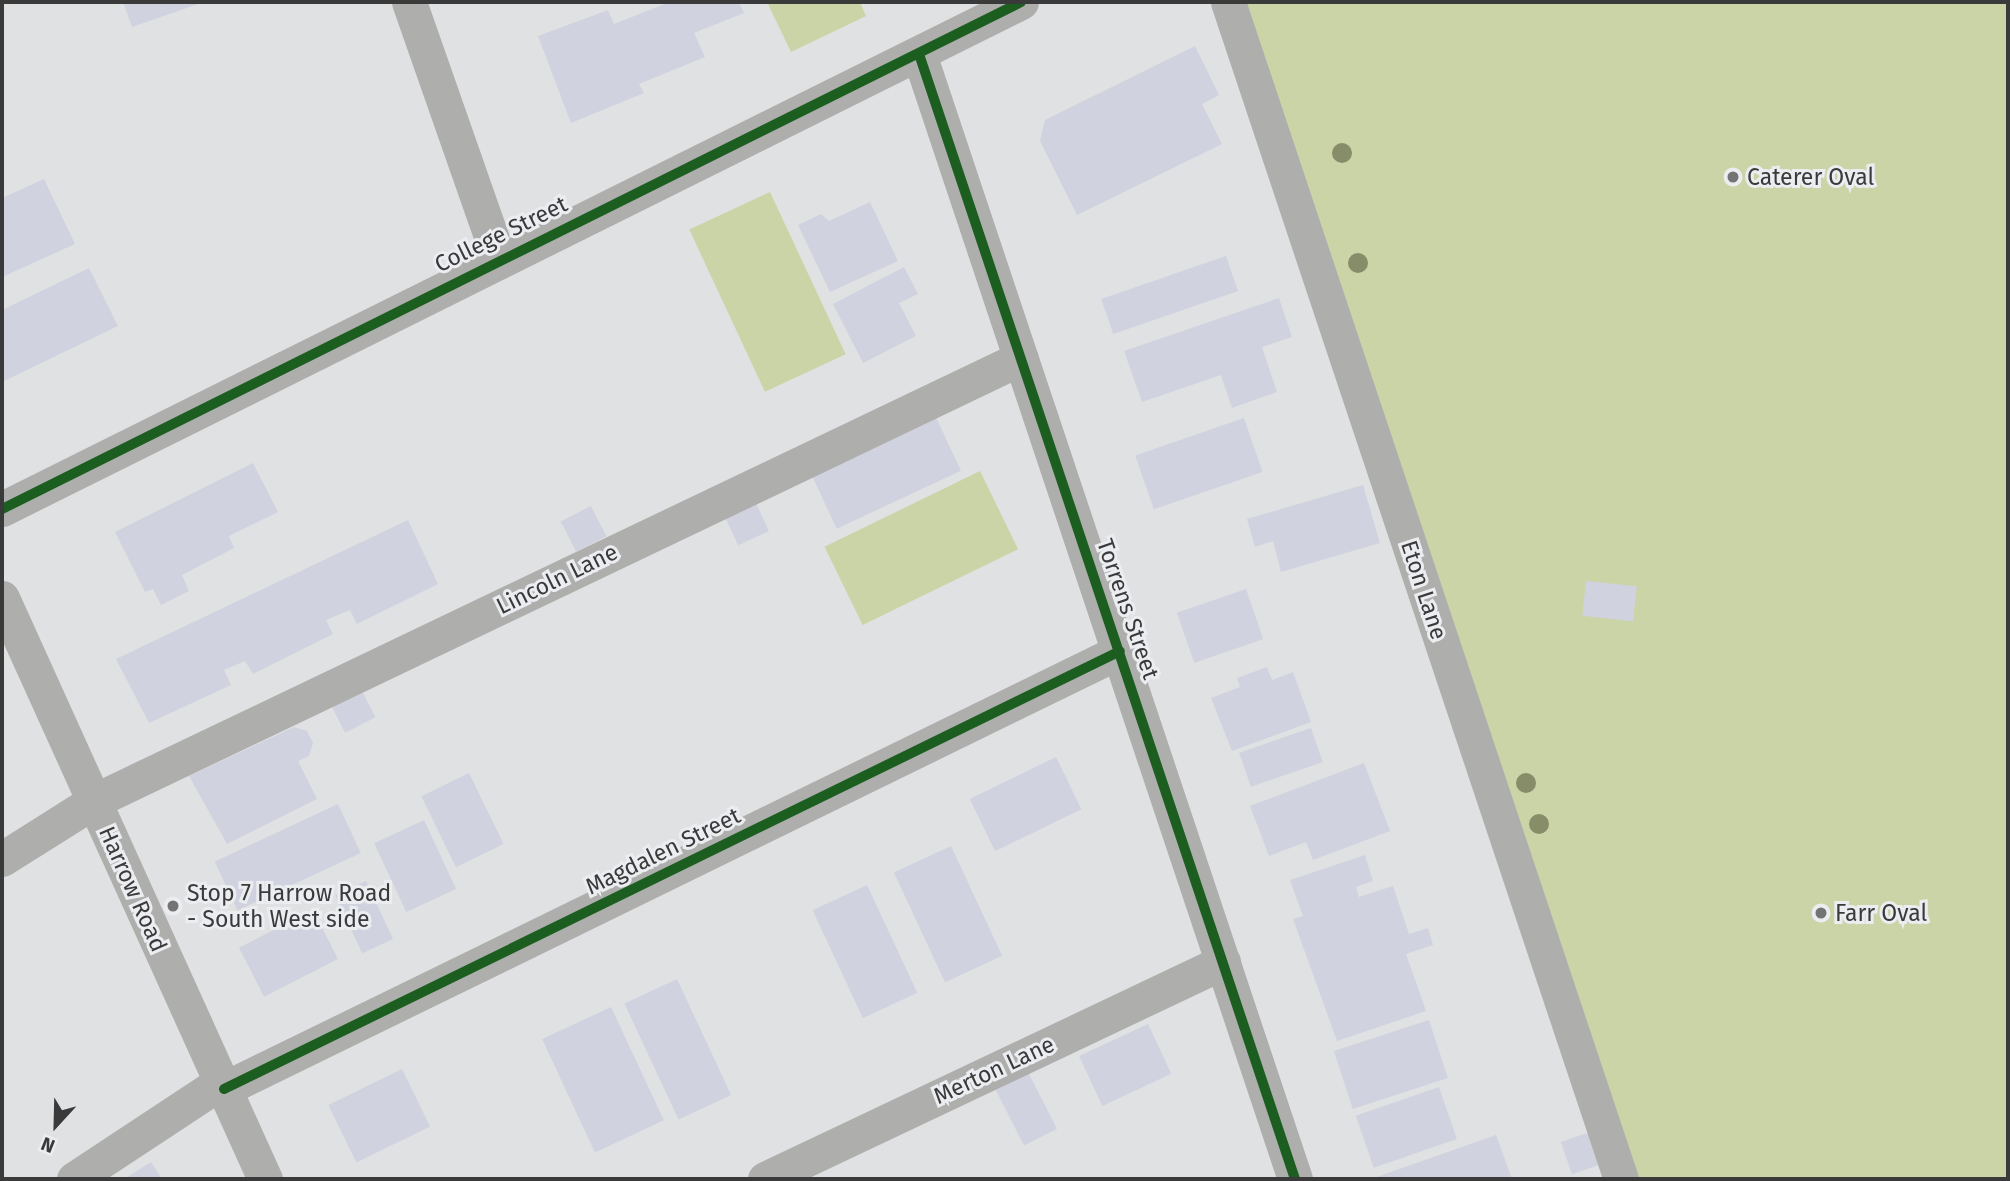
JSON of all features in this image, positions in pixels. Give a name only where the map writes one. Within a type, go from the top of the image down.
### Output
[{"type":"street","points":[[409,2],[499,258]]},
{"type":"street","name":"College Street","points":[[2,509],[499,258],[1021,2]]},
{"type":"street","name":"Eton Lane","points":[[1228,2],[1621,1179]]},
{"type":"street","name":"Torrens Street","points":[[919,54],[1295,1179]]},
{"type":"street","name":"Lincoln Lane","points":[[2,859],[94,801],[1021,358]]},
{"type":"street","name":"Harrow Road","points":[[2,598],[265,1179]]},
{"type":"street","name":"Magdalen Street","points":[[74,1179],[223,1086],[1120,652]]},
{"type":"street","name":"Merton Lane","points":[[765,1179],[1223,962]]},
{"type":"green space","points":[[767,2],[860,2],[866,16],[791,52]]},
{"type":"green space","points":[[1228,2],[2008,2],[2008,1179],[1621,1179]]},
{"type":"green space","points":[[770,192],[846,354],[765,392],[689,230]]},
{"type":"green space","points":[[980,471],[1018,549],[863,625],[825,547]]},
{"type":"building","points":[[123,2],[204,2],[132,27]]},
{"type":"building","points":[[670,2],[739,2],[744,13],[694,33],[705,57],[639,84],[644,93],[571,123],[538,36],[608,10],[614,24]]},
{"type":"building","points":[[1195,46],[1219,95],[1202,104],[1222,144],[1077,215],[1040,141],[1045,120]]},
{"type":"building","points":[[44,179],[75,244],[2,277],[2,198]]},
{"type":"building","points":[[870,202],[898,261],[830,292],[798,225],[821,214],[829,221]]},
{"type":"building","points":[[1226,256],[1238,291],[1113,334],[1101,299]]},
{"type":"building","points":[[904,267],[918,294],[899,303],[916,336],[863,363],[833,304]]},
{"type":"building","points":[[89,268],[118,326],[2,382],[2,310]]},
{"type":"building","points":[[1279,298],[1292,337],[1262,347],[1277,392],[1232,408],[1221,375],[1142,402],[1124,351]]},
{"type":"building","points":[[933,411],[961,471],[837,529],[809,469]]},
{"type":"building","points":[[1244,418],[1263,472],[1154,509],[1135,455]]},
{"type":"building","points":[[253,463],[278,512],[229,536],[234,548],[182,575],[189,591],[161,605],[153,589],[145,592],[115,532]]},
{"type":"building","points":[[1363,485],[1380,543],[1281,572],[1273,541],[1255,547],[1247,519]]},
{"type":"building","points":[[755,501],[769,531],[738,545],[724,515]]},
{"type":"building","points":[[591,506],[606,536],[576,552],[561,521]]},
{"type":"building","points":[[408,520],[438,584],[357,624],[350,610],[326,620],[333,634],[253,674],[245,661],[224,670],[231,685],[149,723],[116,659]]},
{"type":"building","points":[[1586,581],[1637,586],[1633,621],[1582,616]]},
{"type":"building","points":[[1246,589],[1263,639],[1194,663],[1177,613]]},
{"type":"building","points":[[1267,667],[1272,680],[1293,672],[1311,722],[1232,751],[1211,698],[1240,687],[1237,678]]},
{"type":"building","points":[[360,687],[375,717],[345,733],[330,702]]},
{"type":"building","points":[[294,727],[307,731],[313,743],[309,756],[298,761],[317,799],[227,844],[189,776]]},
{"type":"building","points":[[1311,728],[1323,762],[1251,787],[1239,753]]},
{"type":"building","points":[[1056,757],[1081,809],[995,851],[970,799]]},
{"type":"building","points":[[1364,763],[1390,831],[1313,860],[1306,842],[1269,856],[1250,806]]},
{"type":"building","points":[[469,773],[504,844],[456,867],[421,796]]},
{"type":"building","points":[[338,804],[361,853],[238,910],[215,861]]},
{"type":"building","points":[[424,820],[456,889],[406,912],[374,843]]},
{"type":"building","points":[[951,846],[1002,956],[945,982],[894,873]]},
{"type":"building","points":[[1365,855],[1373,881],[1356,887],[1359,897],[1393,886],[1409,934],[1428,928],[1433,945],[1406,954],[1426,1011],[1337,1041],[1293,919],[1303,916],[1290,880]]},
{"type":"building","points":[[366,881],[393,939],[362,953],[335,895]]},
{"type":"building","points":[[867,885],[917,993],[863,1018],[813,910]]},
{"type":"building","points":[[313,910],[338,959],[264,997],[239,948]]},
{"type":"building","points":[[677,979],[731,1095],[679,1120],[624,1004]]},
{"type":"building","points":[[611,1007],[664,1120],[595,1152],[542,1039]]},
{"type":"building","points":[[1429,1020],[1448,1078],[1353,1109],[1334,1051]]},
{"type":"building","points":[[1148,1024],[1171,1074],[1102,1106],[1079,1056]]},
{"type":"building","points":[[402,1069],[430,1127],[356,1162],[328,1105]]},
{"type":"building","points":[[1027,1070],[1057,1129],[1024,1146],[994,1087]]},
{"type":"building","points":[[1439,1087],[1457,1139],[1374,1168],[1356,1116]]},
{"type":"building","points":[[1593,1131],[1604,1163],[1572,1174],[1561,1142]]},
{"type":"building","points":[[1496,1135],[1512,1179],[1371,1179]]},
{"type":"building","points":[[151,1162],[162,1179],[124,1179]]},
{"type":"cycle path","points":[[2,509],[1021,2]]},
{"type":"cycle path","points":[[919,54],[1295,1179]]},
{"type":"cycle path","points":[[224,1089],[1120,651]]},
{"type":"place","name":"Caterer Oval","points":[[1733,177]]},
{"type":"place","name":"Stop 7 Harrow Road - South West side","points":[[173,906]]},
{"type":"place","name":"Farr Oval","points":[[1821,913]]}]
